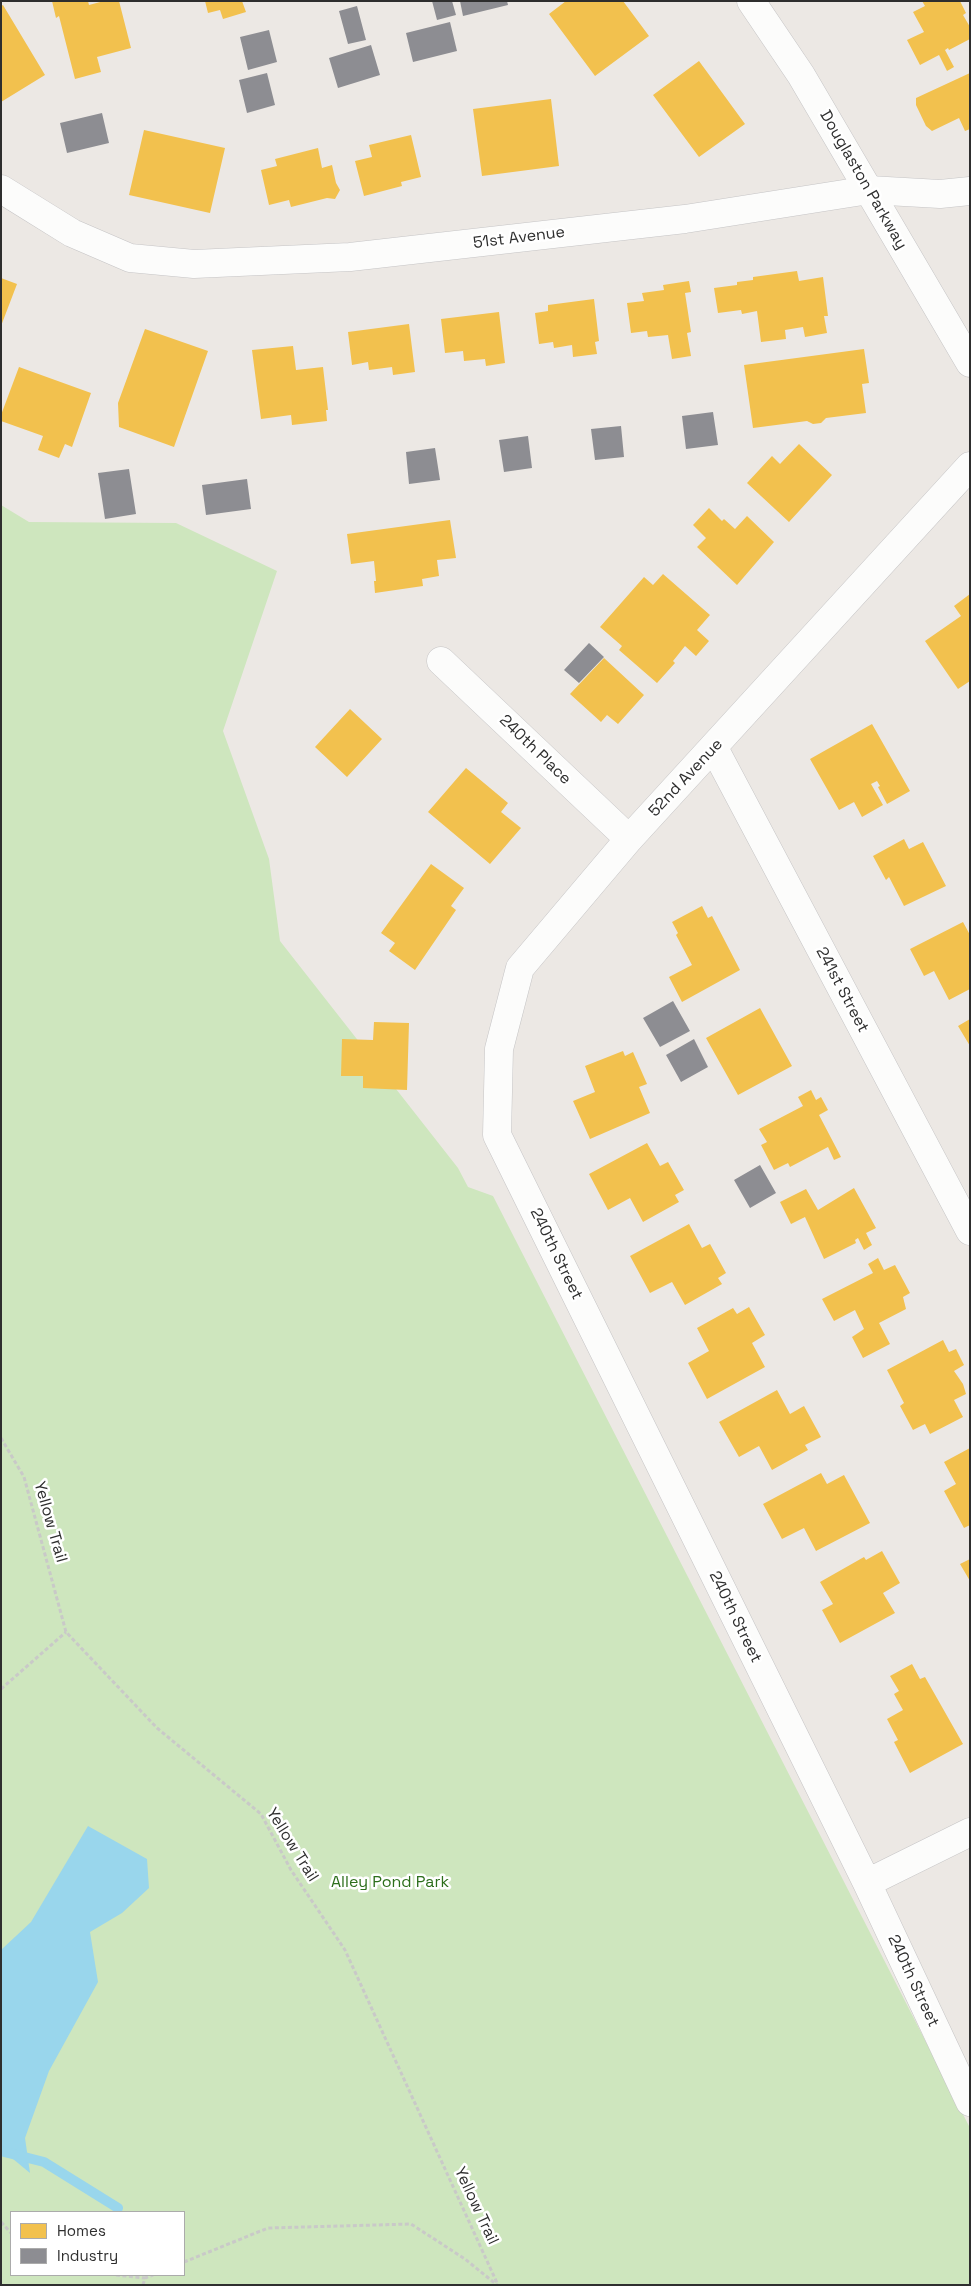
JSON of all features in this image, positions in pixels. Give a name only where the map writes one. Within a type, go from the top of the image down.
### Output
[{"type":"street","name":"Douglaston Parkway","points":[[751,1],[801,75],[970,363]]},
{"type":"street","name":"51st Avenue","points":[[1,189],[72,233],[130,258],[194,264],[350,257],[684,218],[869,190],[940,194],[970,191]]},
{"type":"street","name":"52nd Avenue","points":[[497,1135],[499,1049],[520,968],[628,840],[970,466]]},
{"type":"street","name":"240th Place","points":[[441,661],[628,840]]},
{"type":"street","name":"241st Street","points":[[714,748],[970,1231]]},
{"type":"street","name":"240th Street","points":[[497,1135],[867,1883],[970,2102]]},
{"type":"street","points":[[867,1883],[970,1832]]},
{"type":"path","name":"Yellow Trail","points":[[1,1438],[24,1478],[66,1632],[157,1728],[261,1814],[291,1870],[345,1950],[498,2285]]},
{"type":"path","points":[[1,1689],[66,1632]]},
{"type":"path","points":[[1,2222],[10,2232]]},
{"type":"path","name":"Yellow Trail","points":[[185,2262],[268,2228],[411,2224],[464,2259],[498,2285]]},
{"type":"path","points":[[126,2276],[145,2278],[150,2276]]},
{"type":"path","points":[[143,2285],[145,2278]]},
{"type":"green space","name":"Alley Pond Park","points":[[1,505],[29,522],[176,523],[277,571],[223,731],[269,859],[280,941],[458,1168],[468,1187],[493,1196],[970,2128],[970,2285],[1,2285]]},
{"type":"water","points":[[88,1826],[147,1859],[149,1888],[122,1913],[90,1932],[98,1982],[49,2071],[25,2138],[30,2173],[1,2149],[1,1950],[31,1922]]},
{"type":"building: Homes","points":[[52,1],[88,1],[89,5],[104,1],[119,1],[131,48],[97,57],[101,72],[75,79],[59,16],[56,18]]},
{"type":"building: Homes","points":[[205,1],[242,1],[246,12],[223,19],[220,10],[208,13]]},
{"type":"building: Homes","points":[[566,1],[623,1],[649,36],[595,76],[549,14]]},
{"type":"building: Homes","points":[[922,1],[960,1],[966,13],[963,15],[970,27],[970,39],[949,50],[948,48],[945,50],[954,67],[947,71],[939,55],[920,65],[907,40],[924,32],[913,12],[925,6]]},
{"type":"building: Homes","points":[[3,5],[45,75],[1,102],[1,6]]},
{"type":"building: Homes","points":[[699,61],[745,124],[699,157],[653,95]]},
{"type":"building: Homes","points":[[970,73],[970,129],[965,131],[959,118],[932,131],[926,126],[916,105],[916,98]]},
{"type":"building: Homes","points":[[551,99],[559,166],[482,176],[473,109]]},
{"type":"building: Homes","points":[[144,130],[225,148],[210,213],[129,195]]},
{"type":"building: Homes","points":[[411,135],[421,177],[401,182],[402,186],[364,196],[355,161],[372,157],[369,145]]},
{"type":"building: Homes","points":[[318,148],[322,168],[332,165],[336,183],[340,190],[335,199],[327,198],[291,207],[289,200],[269,205],[261,170],[277,166],[275,159]]},
{"type":"building: Homes","points":[[797,271],[799,281],[823,277],[828,316],[824,316],[827,333],[805,337],[803,327],[785,330],[786,339],[761,342],[757,311],[742,314],[741,310],[718,313],[714,288],[737,285],[737,282],[753,280],[753,277]]},
{"type":"building: Homes","points":[[1,278],[17,284],[1,326]]},
{"type":"building: Homes","points":[[689,281],[691,292],[685,293],[691,332],[687,333],[691,356],[672,359],[668,335],[648,337],[647,331],[631,333],[627,303],[644,301],[642,293],[664,290],[663,285]]},
{"type":"building: Homes","points":[[594,299],[599,341],[595,342],[597,354],[573,357],[572,345],[554,348],[553,342],[539,344],[535,313],[548,311],[548,305]]},
{"type":"building: Homes","points":[[499,312],[505,363],[486,366],[485,359],[464,361],[463,351],[445,353],[441,319]]},
{"type":"building: Homes","points":[[409,324],[415,372],[393,375],[392,367],[369,370],[368,362],[352,365],[348,332]]},
{"type":"building: Homes","points":[[145,329],[208,351],[174,447],[119,427],[118,403]]},
{"type":"building: Homes","points":[[293,346],[296,370],[323,367],[328,410],[326,410],[327,421],[292,425],[291,415],[261,419],[252,350]]},
{"type":"building: Homes","points":[[864,349],[869,383],[862,384],[866,413],[826,418],[821,423],[813,424],[807,421],[753,428],[744,365]]},
{"type":"building: Homes","points":[[19,367],[91,393],[72,447],[65,444],[59,458],[38,450],[43,436],[1,421],[1,415]]},
{"type":"building: Homes","points":[[799,444],[832,475],[789,522],[747,483],[772,456],[780,464]]},
{"type":"building: Homes","points":[[709,508],[722,521],[724,519],[735,529],[747,516],[774,542],[737,585],[697,547],[706,538],[693,525]]},
{"type":"building: Homes","points":[[450,520],[456,558],[437,560],[439,576],[422,579],[423,586],[375,593],[374,561],[351,564],[347,534]]},
{"type":"building: Homes","points":[[663,574],[710,615],[697,630],[709,641],[696,656],[685,646],[673,661],[675,663],[657,683],[619,650],[622,646],[600,627],[644,577],[653,585]]},
{"type":"building: Homes","points":[[970,594],[970,681],[958,689],[925,641],[961,616],[954,606]]},
{"type":"building: Homes","points":[[604,658],[644,695],[618,724],[607,715],[601,722],[570,694]]},
{"type":"building: Homes","points":[[350,709],[382,739],[347,777],[315,747]]},
{"type":"building: Homes","points":[[872,724],[910,791],[887,804],[877,781],[871,784],[883,805],[862,817],[854,802],[839,810],[810,759]]},
{"type":"building: Homes","points":[[466,768],[508,803],[501,812],[521,828],[490,864],[428,812]]},
{"type":"building: Homes","points":[[904,839],[909,849],[923,842],[946,886],[904,906],[889,877],[886,880],[873,856]]},
{"type":"building: Homes","points":[[431,864],[464,888],[451,906],[456,910],[415,970],[389,951],[395,943],[381,933]]},
{"type":"building: Homes","points":[[702,906],[708,918],[712,916],[740,970],[682,1002],[669,977],[692,965],[676,935],[678,933],[672,922]]},
{"type":"building: Homes","points":[[963,922],[970,935],[970,989],[949,1000],[934,971],[924,976],[910,949]]},
{"type":"building: Homes","points":[[760,1008],[792,1066],[738,1095],[706,1038]]},
{"type":"building: Homes","points":[[970,1019],[970,1046],[958,1026]]},
{"type":"building: Homes","points":[[374,1022],[409,1023],[407,1090],[363,1088],[363,1076],[341,1076],[342,1039],[373,1040]]},
{"type":"building: Homes","points":[[623,1051],[625,1056],[633,1052],[647,1084],[639,1087],[650,1113],[590,1139],[573,1101],[595,1092],[585,1066]]},
{"type":"building: Homes","points":[[811,1090],[816,1100],[821,1097],[828,1110],[819,1115],[841,1157],[834,1160],[828,1147],[790,1167],[788,1163],[774,1170],[761,1145],[767,1142],[759,1129],[803,1106],[798,1097]]},
{"type":"building: Homes","points":[[647,1143],[660,1166],[668,1162],[684,1190],[675,1195],[679,1202],[643,1222],[630,1198],[608,1210],[589,1174]]},
{"type":"building: Homes","points":[[854,1188],[876,1228],[866,1233],[872,1245],[864,1250],[858,1238],[855,1240],[856,1243],[824,1259],[805,1217],[791,1224],[780,1202],[806,1189],[818,1210]]},
{"type":"building: Homes","points":[[689,1224],[702,1248],[710,1244],[726,1273],[718,1278],[722,1284],[685,1305],[672,1282],[650,1293],[630,1256]]},
{"type":"building: Homes","points":[[878,1258],[884,1270],[895,1265],[910,1293],[903,1297],[906,1309],[879,1323],[890,1344],[863,1358],[852,1337],[864,1329],[855,1310],[834,1321],[822,1299],[873,1273],[868,1264]]},
{"type":"building: Homes","points":[[749,1307],[765,1335],[752,1343],[765,1367],[707,1399],[688,1363],[709,1351],[697,1328],[733,1308],[737,1314]]},
{"type":"building: Homes","points":[[943,1340],[949,1352],[956,1349],[964,1365],[954,1371],[963,1384],[966,1394],[954,1400],[963,1417],[930,1434],[925,1424],[913,1430],[900,1406],[904,1403],[887,1370]]},
{"type":"building: Homes","points":[[777,1390],[790,1414],[804,1406],[821,1437],[805,1445],[808,1450],[772,1470],[759,1446],[739,1457],[719,1422]]},
{"type":"building: Homes","points":[[970,1448],[970,1525],[964,1528],[944,1491],[956,1484],[944,1462]]},
{"type":"building: Homes","points":[[821,1473],[827,1484],[844,1475],[870,1523],[816,1551],[804,1528],[782,1539],[763,1504]]},
{"type":"building: Homes","points":[[882,1551],[900,1583],[883,1593],[895,1613],[840,1643],[822,1610],[833,1604],[820,1582],[864,1557],[866,1560]]},
{"type":"building: Homes","points":[[970,1559],[970,1581],[960,1564]]},
{"type":"building: Homes","points":[[912,1664],[920,1679],[925,1677],[963,1744],[910,1773],[894,1742],[898,1740],[887,1719],[903,1710],[894,1694],[899,1691],[890,1676]]},
{"type":"building: Industry","points":[[432,1],[452,1],[456,15],[437,20]]},
{"type":"building: Industry","points":[[460,1],[507,1],[508,5],[463,16]]},
{"type":"building: Industry","points":[[357,6],[366,40],[348,44],[339,11]]},
{"type":"building: Industry","points":[[450,22],[457,51],[413,62],[406,33]]},
{"type":"building: Industry","points":[[269,30],[277,62],[248,70],[240,37]]},
{"type":"building: Industry","points":[[371,45],[380,75],[338,88],[329,58]]},
{"type":"building: Industry","points":[[267,73],[275,105],[247,113],[239,80]]},
{"type":"building: Industry","points":[[102,113],[109,143],[67,153],[60,123]]},
{"type":"building: Industry","points":[[713,412],[718,445],[686,449],[682,416]]},
{"type":"building: Industry","points":[[621,426],[624,457],[595,460],[591,429]]},
{"type":"building: Industry","points":[[528,436],[532,468],[504,472],[499,440]]},
{"type":"building: Industry","points":[[435,448],[440,480],[409,484],[406,452]]},
{"type":"building: Industry","points":[[129,469],[136,514],[105,519],[98,473]]},
{"type":"building: Industry","points":[[247,479],[251,509],[206,515],[202,485]]},
{"type":"building: Industry","points":[[589,643],[604,657],[579,683],[564,670]]},
{"type":"building: Industry","points":[[673,1001],[690,1031],[660,1047],[643,1018]]},
{"type":"building: Industry","points":[[694,1039],[708,1067],[681,1082],[666,1055]]},
{"type":"building: Industry","points":[[760,1165],[776,1193],[750,1208],[734,1180]]},
{"type":"waterway","points":[[1,2151],[44,2162],[118,2208]]}]
